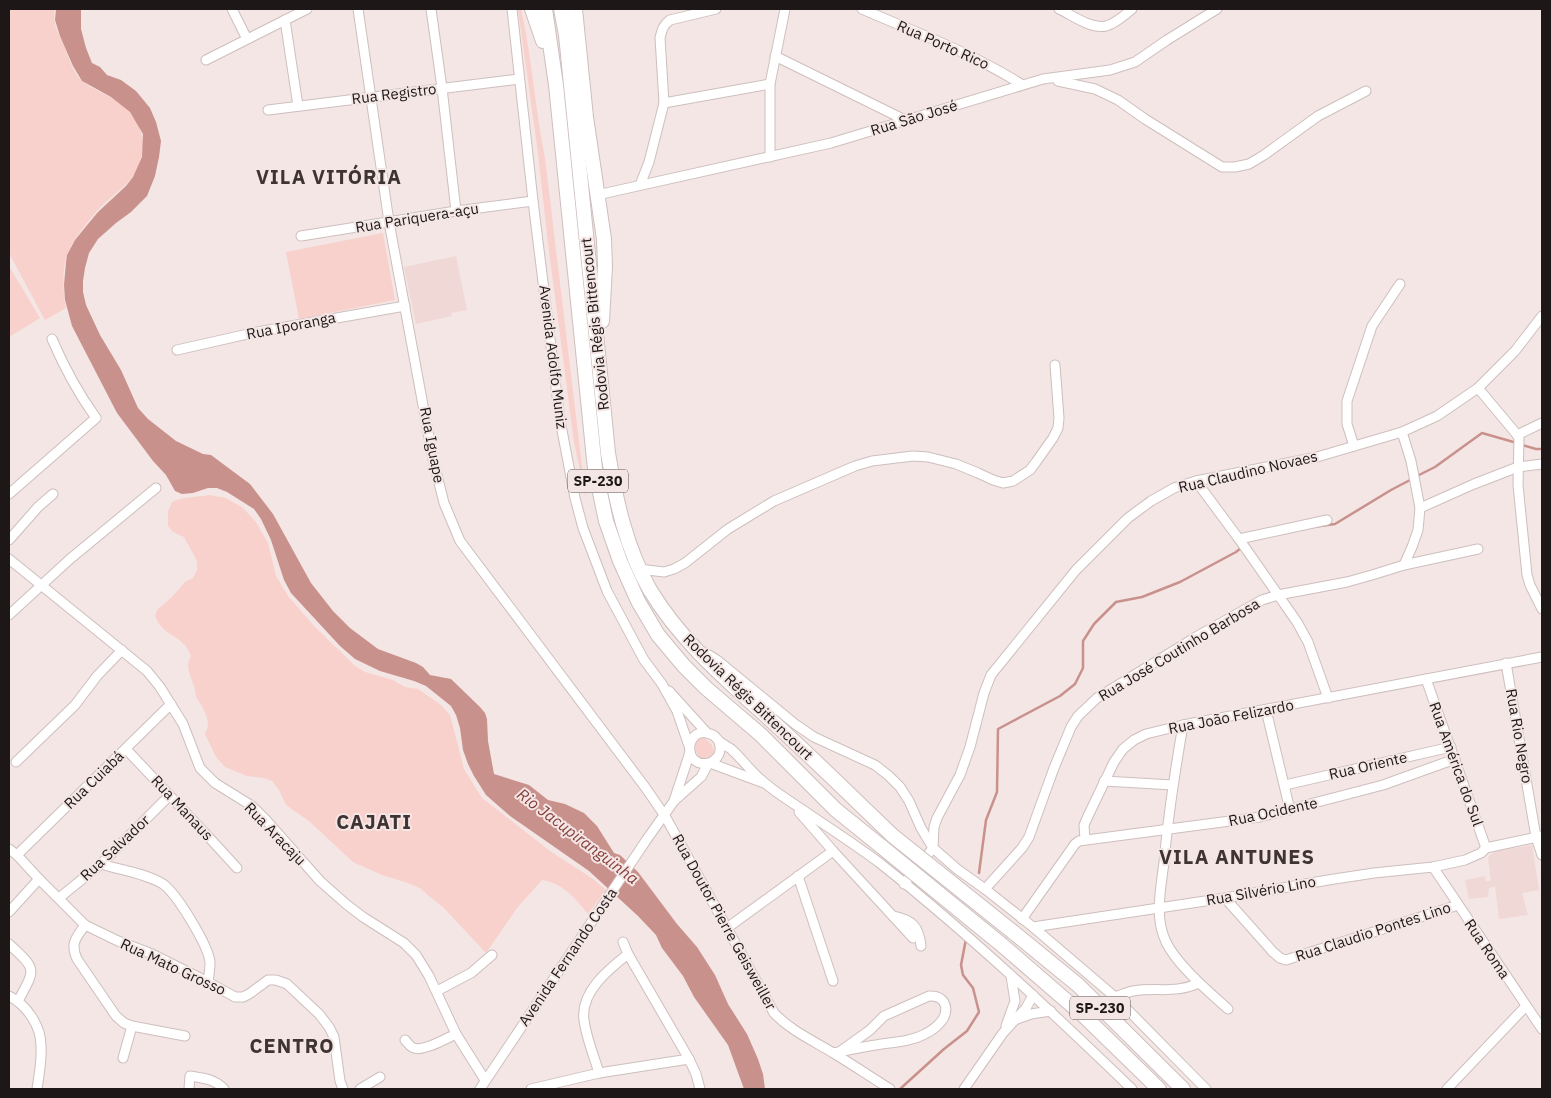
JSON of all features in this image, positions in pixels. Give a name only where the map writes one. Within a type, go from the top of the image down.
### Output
[{"type":"highway","points":[[532,9],[556,85]]},
{"type":"highway","name":"Rodovia Régis Bittencourt","points":[[545,9],[556,85],[595,469],[606,521],[620,561],[638,601],[658,635],[684,666],[706,688],[761,735],[836,810],[1002,945],[1083,1014],[1159,1089]]},
{"type":"highway","name":"Rodovia Régis Bittencourt","points":[[561,9],[566,35],[608,453],[616,500],[629,545],[639,569],[651,590],[687,641],[728,682],[893,836],[1078,986],[1183,1089]]},
{"type":"highway","points":[[576,9],[586,117],[604,239],[605,266],[599,365]]},
{"type":"street","points":[[232,9],[247,40]]},
{"type":"street","points":[[206,60],[307,9]]},
{"type":"street","name":"Rua Iguape","points":[[358,9],[388,222],[444,503],[460,541],[665,816]]},
{"type":"street","points":[[431,9],[456,211]]},
{"type":"street","name":"Avenida Adolfo Muniz","points":[[512,9],[533,201],[560,420],[568,468],[591,552],[607,592],[644,660],[662,684]]},
{"type":"street","points":[[640,185],[649,162],[664,103],[660,38],[664,24],[692,11],[716,9]]},
{"type":"street","points":[[770,157],[770,84],[785,9]]},
{"type":"street","name":"Rua Porto Rico","points":[[862,9],[970,56],[1022,84]]},
{"type":"street","points":[[1059,9],[1087,23],[1098,26],[1114,23],[1132,9]]},
{"type":"street","name":"Rua São José","points":[[597,195],[831,143],[1022,84],[1043,79],[1101,72],[1136,62],[1217,9]]},
{"type":"street","points":[[285,20],[298,106]]},
{"type":"street","points":[[775,56],[907,121]]},
{"type":"street","name":"Rua Registro","points":[[268,110],[519,79]]},
{"type":"street","points":[[1043,79],[1095,89],[1118,100],[1144,119],[1222,167],[1249,164],[1318,116],[1366,91]]},
{"type":"street","points":[[664,103],[770,84]]},
{"type":"street","name":"Rua Pariquera-açu","points":[[301,236],[456,211],[533,201]]},
{"type":"street","points":[[1354,446],[1347,424],[1347,401],[1372,326],[1400,284]]},
{"type":"street","name":"Rua Iporanga","points":[[177,350],[266,330],[405,306]]},
{"type":"street","name":"Rua Claudino Novaes","points":[[933,848],[934,827],[937,818],[960,775],[991,675],[1076,570],[1128,518],[1151,501],[1174,488],[1196,481],[1317,457],[1402,432],[1437,416],[1478,388],[1515,351],[1542,316]]},
{"type":"street","points":[[9,494],[96,418],[80,396],[52,339]]},
{"type":"street","points":[[639,569],[664,572],[674,569],[686,563],[728,529],[774,501],[855,466],[872,461],[903,457],[928,457],[956,464],[993,480],[1013,481],[1030,470],[1058,428],[1055,365]]},
{"type":"street","points":[[1478,388],[1518,437],[1518,485],[1527,575],[1542,609]]},
{"type":"street","points":[[1518,437],[1542,423]]},
{"type":"street","points":[[1402,432],[1420,508],[1418,530],[1404,564]]},
{"type":"street","points":[[1420,508],[1518,467],[1542,464]]},
{"type":"street","points":[[1196,481],[1296,622],[1308,642],[1328,698]]},
{"type":"street","points":[[9,614],[156,488]]},
{"type":"street","points":[[9,540],[27,518],[53,494]]},
{"type":"street","points":[[1242,544],[1327,520]]},
{"type":"street","name":"Rua José Coutinho Barbosa","points":[[985,889],[1022,848],[1071,727],[1078,716],[1097,698],[1188,642],[1262,600],[1278,595],[1347,582],[1404,564],[1478,549]]},
{"type":"street","name":"Rua Aracaju","points":[[9,559],[147,670],[157,682],[182,724],[200,768],[215,783],[252,806],[320,881],[346,904],[411,949],[425,968],[456,1034],[485,1080]]},
{"type":"street","points":[[687,641],[717,660],[814,738],[875,765],[889,776],[909,800],[921,828],[933,848],[957,869],[1033,927],[1115,997],[1206,1089]]},
{"type":"street","points":[[16,762],[75,705],[97,676],[122,650]]},
{"type":"street","name":"Rua João Felizardo","points":[[1085,839],[1084,826],[1114,762],[1123,749],[1134,740],[1146,734],[1183,725],[1542,657]]},
{"type":"street","name":"Rua Rio Negro","points":[[1506,663],[1542,855]]},
{"type":"street","name":"Rua América do Sul","points":[[1426,679],[1486,848]]},
{"type":"street","points":[[662,684],[707,733]]},
{"type":"street","points":[[662,684],[677,711],[689,749],[696,762],[709,764],[764,783]]},
{"type":"street","name":"Rua Cuiabá","points":[[17,855],[171,704]]},
{"type":"street","points":[[1266,710],[1290,810]]},
{"type":"street","points":[[1183,725],[1172,785],[1167,829],[1159,909],[1162,929],[1166,942],[1173,952],[1199,983],[1228,1009]]},
{"type":"street","points":[[689,749],[692,740],[696,736],[701,733],[712,734],[719,742],[731,749],[764,783],[866,854],[928,903],[1051,1011],[1132,1089]]},
{"type":"street","points":[[709,764],[716,760],[720,754],[719,742]]},
{"type":"street","name":"Rua Oriente","points":[[1285,785],[1451,747]]},
{"type":"street","name":"Rua Manaus","points":[[126,749],[237,868]]},
{"type":"street","name":"Avenida Fernando Costa","points":[[674,802],[689,749]]},
{"type":"street","name":"Rua Ocidente","points":[[1085,839],[1260,817],[1383,785],[1455,759]]},
{"type":"street","name":"Avenida Fernando Costa","points":[[480,1089],[674,802],[701,777],[709,764]]},
{"type":"street","points":[[1104,781],[1172,785]]},
{"type":"street","name":"Rua Salvador","points":[[59,898],[100,864],[170,796]]},
{"type":"street","points":[[791,802],[913,938]]},
{"type":"street","name":"Rua Doutor Pierre Geisweiller","points":[[665,816],[774,1013],[793,1029],[836,1053],[890,1089]]},
{"type":"street","name":"Rua Silvério Lino","points":[[1033,927],[1159,909],[1374,873],[1433,867],[1474,856],[1486,848],[1539,837]]},
{"type":"street","points":[[1022,919],[1075,844],[1085,839]]},
{"type":"street","points":[[904,884],[933,848]]},
{"type":"street","name":"Rua Mato Grosso","points":[[9,849],[85,925],[118,941],[152,954],[235,997],[243,997],[250,994],[268,980],[276,980],[287,984],[329,1026],[334,1037],[340,1081],[343,1089]]},
{"type":"street","points":[[727,928],[833,851]]},
{"type":"street","points":[[100,864],[152,879],[170,890],[206,949],[210,962],[208,982]]},
{"type":"street","name":"Rua Roma","points":[[1433,867],[1542,1029]]},
{"type":"street","points":[[928,903],[957,869]]},
{"type":"street","points":[[798,876],[833,981]]},
{"type":"street","points":[[9,912],[39,879]]},
{"type":"street","name":"Rua Claudio Pontes Lino","points":[[1225,898],[1273,952],[1286,960],[1458,905]]},
{"type":"street","points":[[893,916],[904,918],[915,926],[919,932],[921,946]]},
{"type":"street","points":[[85,925],[74,943],[77,959],[116,1016],[124,1023],[132,1026],[185,1036]]},
{"type":"street","points":[[623,942],[696,1074],[700,1089]]},
{"type":"street","points":[[9,944],[30,965],[32,972],[18,1001]]},
{"type":"street","points":[[437,991],[471,973],[492,954]]},
{"type":"street","points":[[599,1073],[584,1020],[584,1010],[595,986],[605,972],[628,954]]},
{"type":"street","points":[[1003,1033],[1015,1002],[1011,976]]},
{"type":"street","points":[[1115,997],[1130,991],[1179,990],[1199,983]]},
{"type":"street","points":[[964,1089],[1003,1033],[1026,1008],[1033,995]]},
{"type":"street","points":[[9,996],[25,1008],[33,1019],[38,1032],[41,1045],[37,1089]]},
{"type":"street","points":[[929,996],[936,996],[942,999],[945,1004],[946,1011],[942,1019],[927,1034],[900,1042],[877,1044],[836,1053],[870,1030],[889,1012],[929,996]]},
{"type":"street","points":[[1447,1089],[1526,1006]]},
{"type":"street","points":[[1015,1020],[1031,1014],[1051,1011]]},
{"type":"street","points":[[123,1058],[132,1026]]},
{"type":"street","points":[[405,1040],[412,1048],[418,1049],[456,1034]]},
{"type":"street","points":[[531,1089],[599,1073],[688,1059]]},
{"type":"street","points":[[189,1089],[190,1076],[214,1081],[224,1089]]},
{"type":"street","points":[[360,1089],[380,1077]]},
{"type":"shaded area","points":[[9,9],[55,9],[56,25],[76,74],[83,82],[122,105],[133,116],[140,129],[143,144],[142,157],[134,175],[128,183],[97,211],[73,243],[65,260],[64,289],[66,308],[45,320],[9,253]]},
{"type":"shaded area","points":[[518,9],[521,9],[525,27],[545,158],[586,500],[574,442]]},
{"type":"shaded area","points":[[383,233],[395,300],[299,319],[286,252]]},
{"type":"shaded area","points":[[456,256],[467,310],[451,313],[452,316],[416,324],[404,267]]},
{"type":"shaded area","points":[[9,266],[40,318],[9,337]]},
{"type":"shaded area","points":[[209,495],[226,498],[243,508],[256,522],[268,543],[276,576],[288,596],[315,627],[355,666],[365,672],[393,680],[405,687],[418,689],[441,705],[450,715],[464,769],[482,798],[550,851],[593,879],[606,890],[588,914],[574,897],[563,888],[542,880],[517,908],[486,953],[443,907],[420,888],[382,875],[353,862],[309,821],[286,805],[279,790],[272,781],[247,776],[225,767],[216,757],[205,734],[208,720],[196,697],[189,673],[188,665],[191,656],[182,642],[161,626],[155,615],[158,609],[185,582],[193,578],[197,570],[197,561],[184,537],[173,532],[168,526],[168,512],[172,502],[185,498]]},
{"type":"shaded area","points":[[697,737],[704,737],[712,745],[715,754],[710,761],[700,760],[697,755]]},
{"type":"shaded area","points":[[1532,845],[1539,890],[1522,893],[1528,915],[1499,919],[1495,886],[1489,888],[1488,897],[1469,899],[1465,880],[1485,876],[1486,881],[1491,881],[1488,857],[1495,851]]},
{"type":"water","name":"Rio Jacupiranguinha","points":[[56,9],[81,9],[81,29],[92,63],[100,67],[107,75],[121,80],[136,91],[150,108],[161,141],[155,176],[147,196],[98,239],[89,253],[83,281],[86,305],[100,335],[121,370],[138,408],[148,419],[176,441],[203,454],[211,455],[250,484],[273,514],[311,583],[333,611],[350,628],[378,649],[416,663],[423,667],[430,675],[451,679],[480,707],[487,719],[488,741],[494,774],[529,785],[548,800],[565,804],[584,813],[597,826],[614,853],[620,855],[638,872],[697,947],[715,975],[728,1004],[747,1034],[758,1059],[765,1089],[744,1089],[728,1045],[694,997],[683,976],[662,948],[656,935],[638,916],[589,871],[510,816],[486,795],[468,764],[463,750],[460,728],[451,706],[426,686],[380,671],[355,659],[340,646],[291,593],[284,580],[271,540],[254,509],[217,488],[208,488],[182,494],[175,491],[166,475],[153,461],[117,413],[72,326],[65,300],[66,262],[67,255],[75,240],[98,212],[133,177],[142,157],[143,134],[130,112],[111,97],[82,81],[60,36],[55,20]]},
{"type":"waterway","points":[[1417,476],[1435,467],[1482,433],[1517,443]]},
{"type":"waterway","points":[[1522,445],[1542,449]]},
{"type":"waterway","points":[[1313,527],[1335,524],[1412,479]]},
{"type":"waterway","points":[[979,873],[986,820],[997,792],[998,729],[1060,696],[1075,684],[1083,668],[1083,641],[1094,624],[1116,602],[1142,597],[1180,582],[1241,548]]},
{"type":"waterway","points":[[900,1089],[967,1031],[979,1012],[973,988],[963,975],[961,965],[966,939]]},
{"type":"district","name":"VILA VITÓRIA","points":[[329,177]]},
{"type":"district","name":"CAJATI","points":[[374,822]]},
{"type":"district","name":"VILA ANTUNES","points":[[1237,857]]},
{"type":"district","name":"CENTRO","points":[[292,1046]]}]
